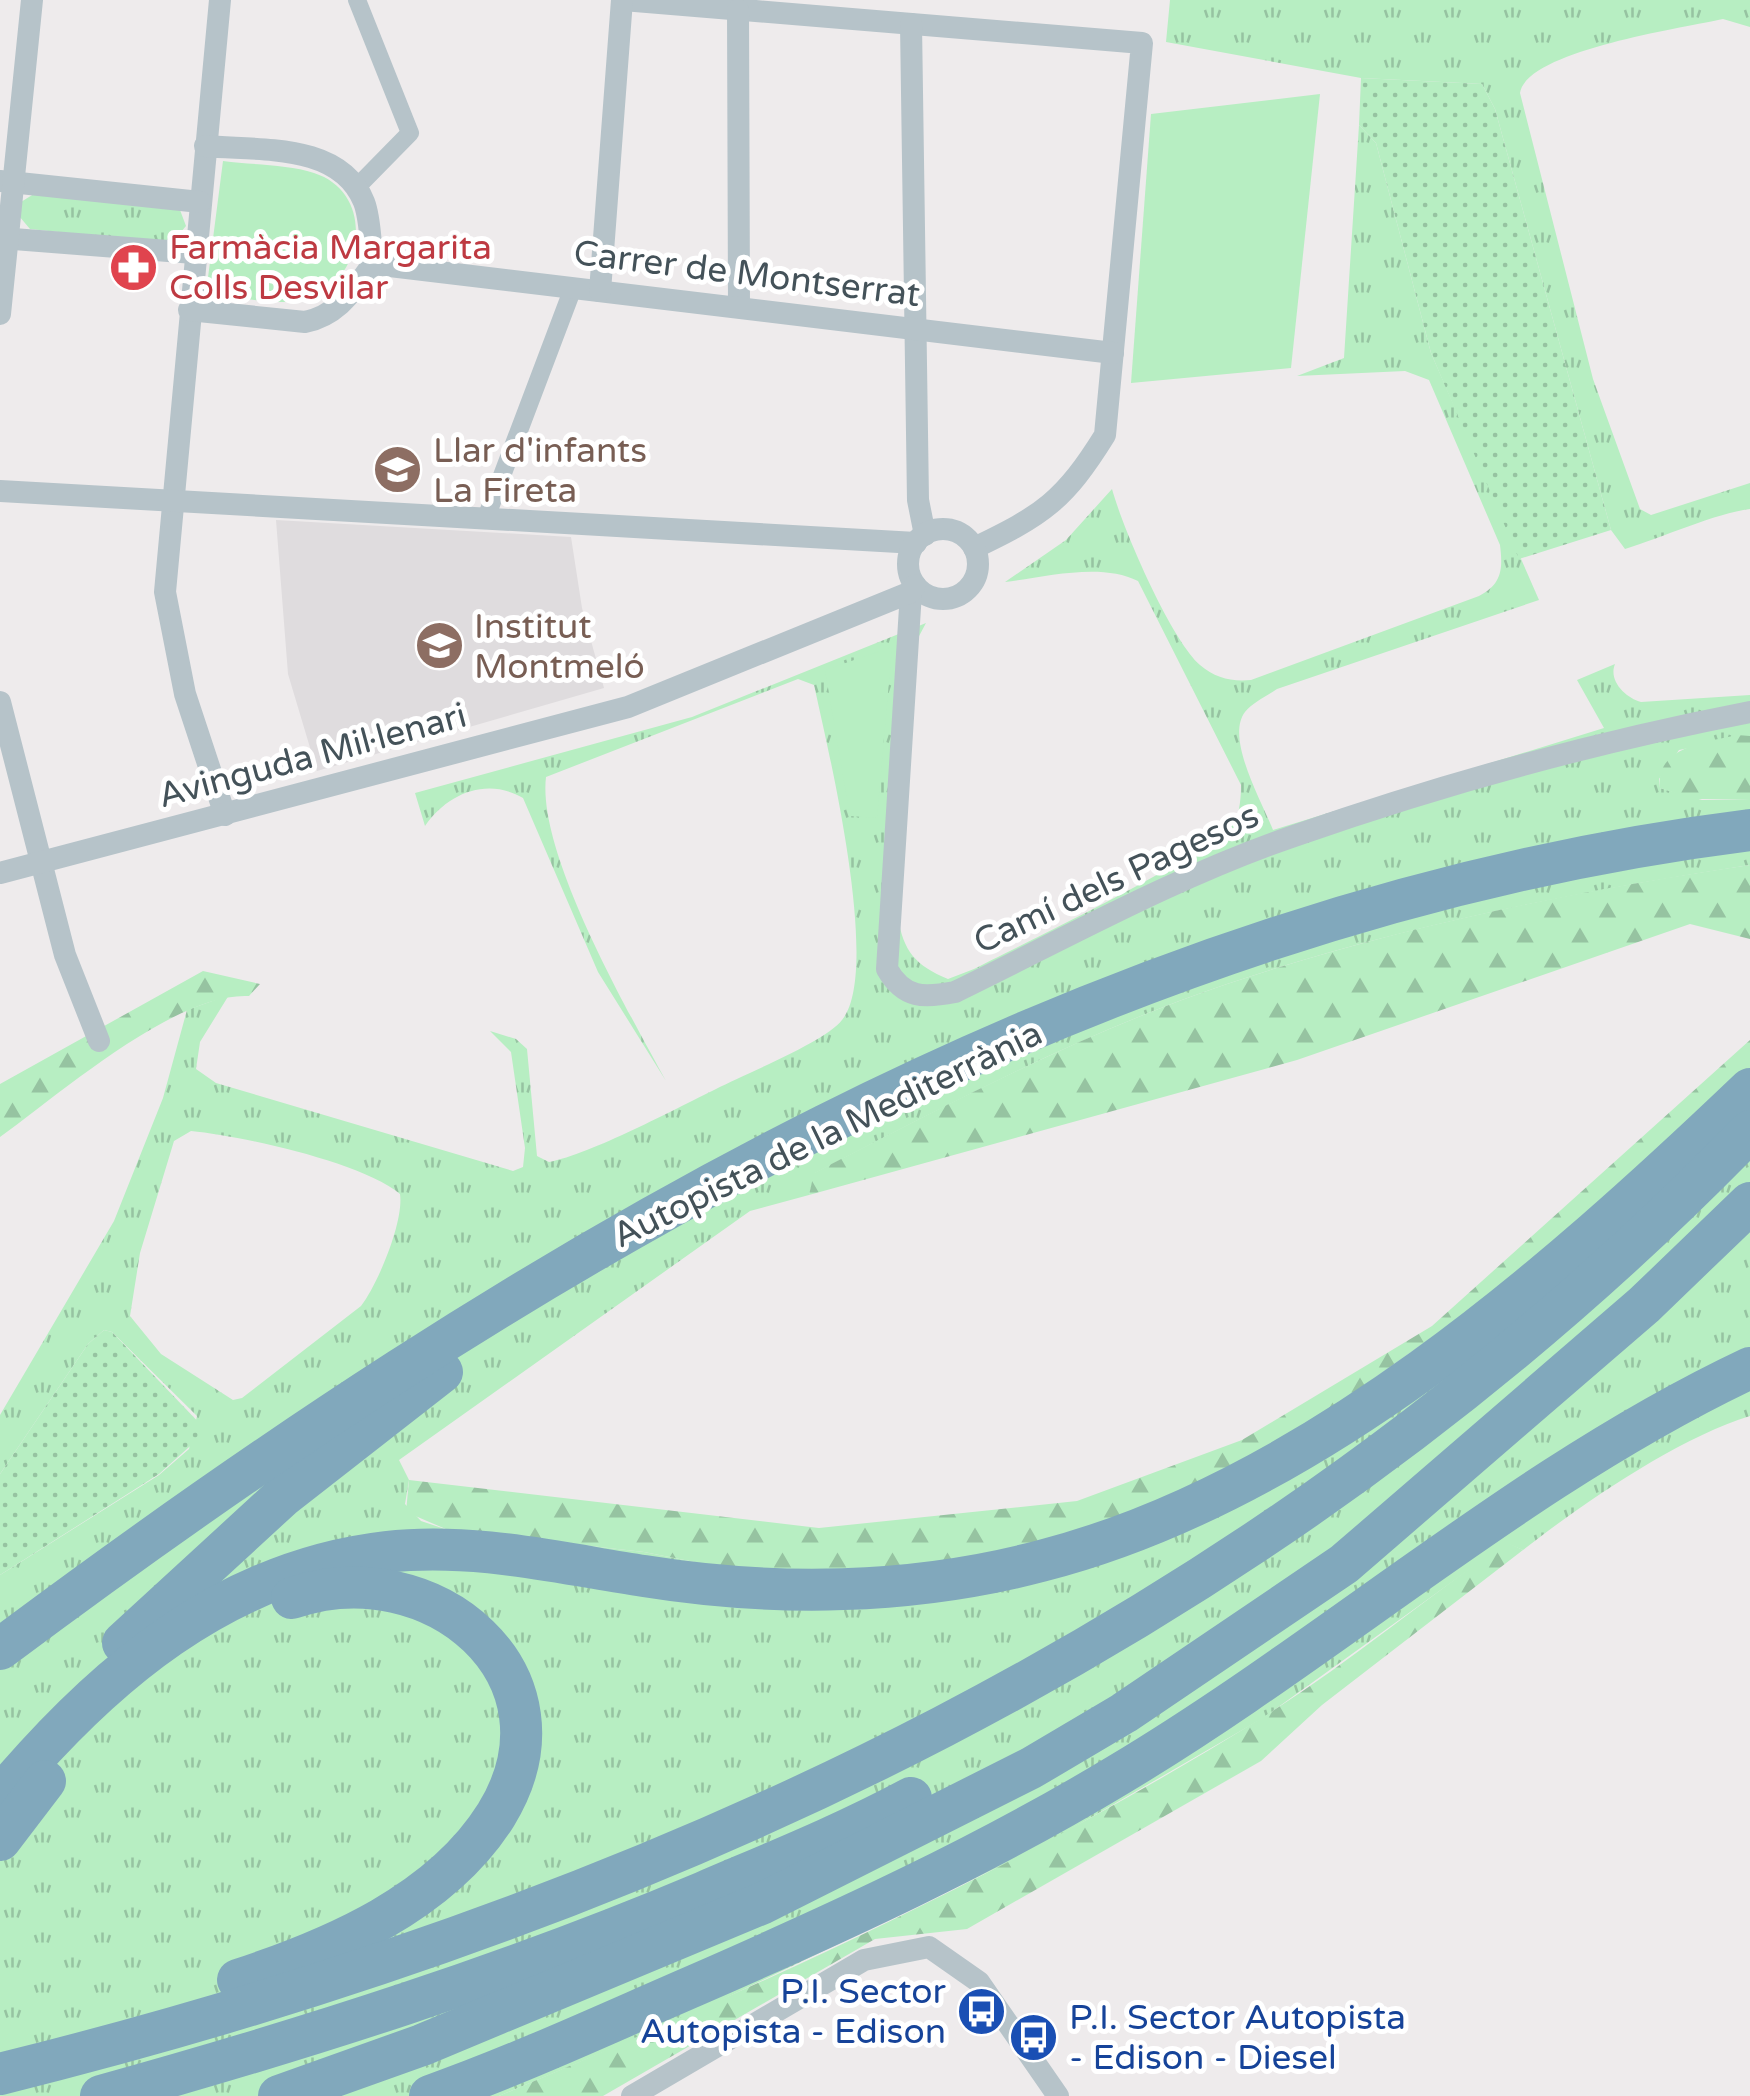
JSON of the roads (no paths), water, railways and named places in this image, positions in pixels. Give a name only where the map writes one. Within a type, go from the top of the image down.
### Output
[{"type":"highway","name":"Autopista de la Mediterrània","points":[[0,1648],[321,1419],[505,1301],[604,1242],[811,1134],[1030,1032],[1232,954],[1394,904],[1538,868],[1748,830]]},
{"type":"highway","points":[[0,1776],[53,1712],[156,1609],[282,1497],[460,1359],[585,1274],[1030,1032]]},
{"type":"highway","points":[[0,1797],[68,1719],[175,1631],[227,1600],[284,1575],[343,1558],[439,1549],[556,1560],[715,1586],[846,1589],[991,1572],[1041,1562],[1128,1534],[1281,1463],[1449,1351],[1750,1090]]},
{"type":"highway","points":[[0,2074],[268,2000],[504,1922],[791,1804],[976,1712],[1198,1582],[1389,1446],[1558,1310],[1750,1132]]},
{"type":"highway","points":[[279,2096],[422,2045],[763,1903],[1030,1768],[1139,1704],[1344,1564],[1644,1305],[1750,1203]]},
{"type":"highway","points":[[430,2096],[597,2028],[870,1906],[1119,1775],[1298,1660],[1545,1487],[1750,1368]]},
{"type":"highway","points":[[101,2096],[274,2048],[522,1964],[790,1856],[903,1802],[1109,1690],[1214,1627],[1481,1445]]},
{"type":"highway","points":[[0,1840],[84,1736],[152,1676],[217,1633],[272,1606],[318,1590],[382,1588],[442,1606],[488,1644],[502,1665],[520,1722],[518,1757],[509,1790],[482,1836],[443,1875],[365,1928],[280,1966],[229,1983],[0,2047]]},
{"type":"street","points":[[0,314],[7,182],[32,0]]},
{"type":"street","points":[[220,0],[170,500],[165,592],[185,694],[225,815]]},
{"type":"street","points":[[356,188],[410,133],[357,0]]},
{"type":"street","points":[[600,291],[623,0],[1142,44],[1105,435],[1082,474],[1038,517],[974,548]]},
{"type":"street","points":[[738,10],[738,308]]},
{"type":"street","points":[[911,24],[920,539],[908,566],[913,589],[935,598],[959,596],[976,577],[974,548]]},
{"type":"street","points":[[189,310],[305,322],[322,318],[340,306],[373,264],[365,204],[348,176],[312,155],[206,146]]},
{"type":"street","points":[[7,182],[200,202]]},
{"type":"street","points":[[4,238],[194,253]]},
{"type":"street","name":"Carrer de Montserrat","points":[[373,264],[1113,353]]},
{"type":"street","points":[[486,518],[573,288]]},
{"type":"street","points":[[0,491],[920,539],[948,530],[974,548]]},
{"type":"street","name":"Avinguda Mil·lenari","points":[[0,873],[628,707],[913,589]]},
{"type":"street","name":"Camí dels Pagesos","points":[[913,589],[888,969],[908,994],[928,998],[954,992],[1174,886],[1292,836],[1608,740],[1750,712]]},
{"type":"street","points":[[0,702],[65,956],[99,1041]]},
{"type":"street","points":[[632,2096],[864,1960],[929,1947],[979,1982],[1058,2096]]},
{"type":"place","name":"Farmàcia Margarita Colls Desvilar","points":[[134,267]]},
{"type":"place","name":"Llar d'infants La Fireta","points":[[398,470]]},
{"type":"place","name":"Institut Montmeló","points":[[439,646]]},
{"type":"place","name":"P.I. Sector Autopista - Edison","points":[[981,2011]]},
{"type":"place","name":"P.I. Sector Autopista - Edison - Diesel","points":[[1034,2037]]}]
